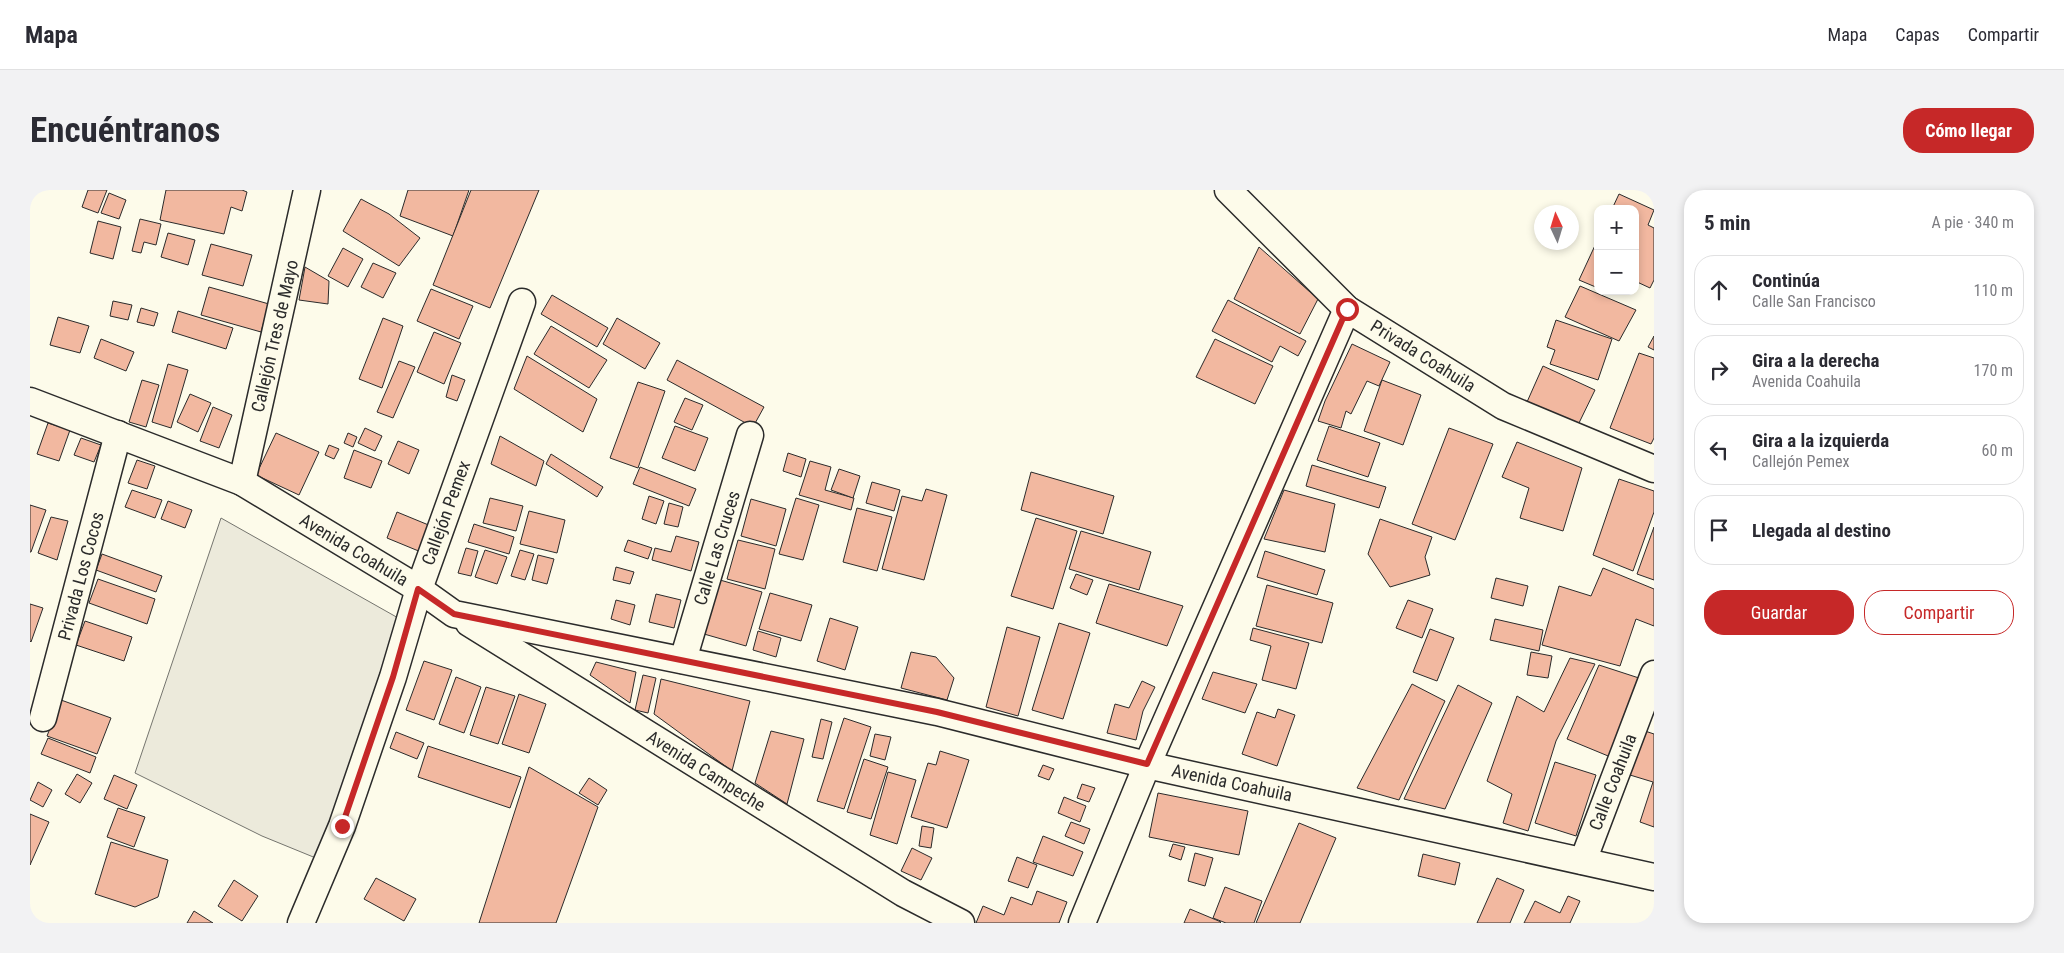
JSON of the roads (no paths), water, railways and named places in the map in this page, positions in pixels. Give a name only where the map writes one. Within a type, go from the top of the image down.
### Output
[{"type":"street","name":"Callejón Tres de Mayo","points":[[242,482],[308,190]]},
{"type":"street","name":"Privada Coahuila","points":[[1228,190],[1347,309],[1503,406],[1654,469]]},
{"type":"street","name":"Callejón Pemex","points":[[300,923],[342,826],[393,677],[418,589],[522,302]]},
{"type":"street","points":[[1082,923],[1147,764],[1347,309]]},
{"type":"street","name":"Avenida Coahuila","points":[[30,401],[242,482],[418,589],[454,614],[937,712],[1147,764],[1654,877]]},
{"type":"street","name":"Privada Los Cocos","points":[[43,718],[118,434]]},
{"type":"street","name":"Calle Las Cruces","points":[[683,660],[750,435]]},
{"type":"street","name":"Avenida Campeche","points":[[454,614],[903,893],[961,923]]},
{"type":"street","name":"Calle Coahuila","points":[[1583,861],[1654,674]]}]
